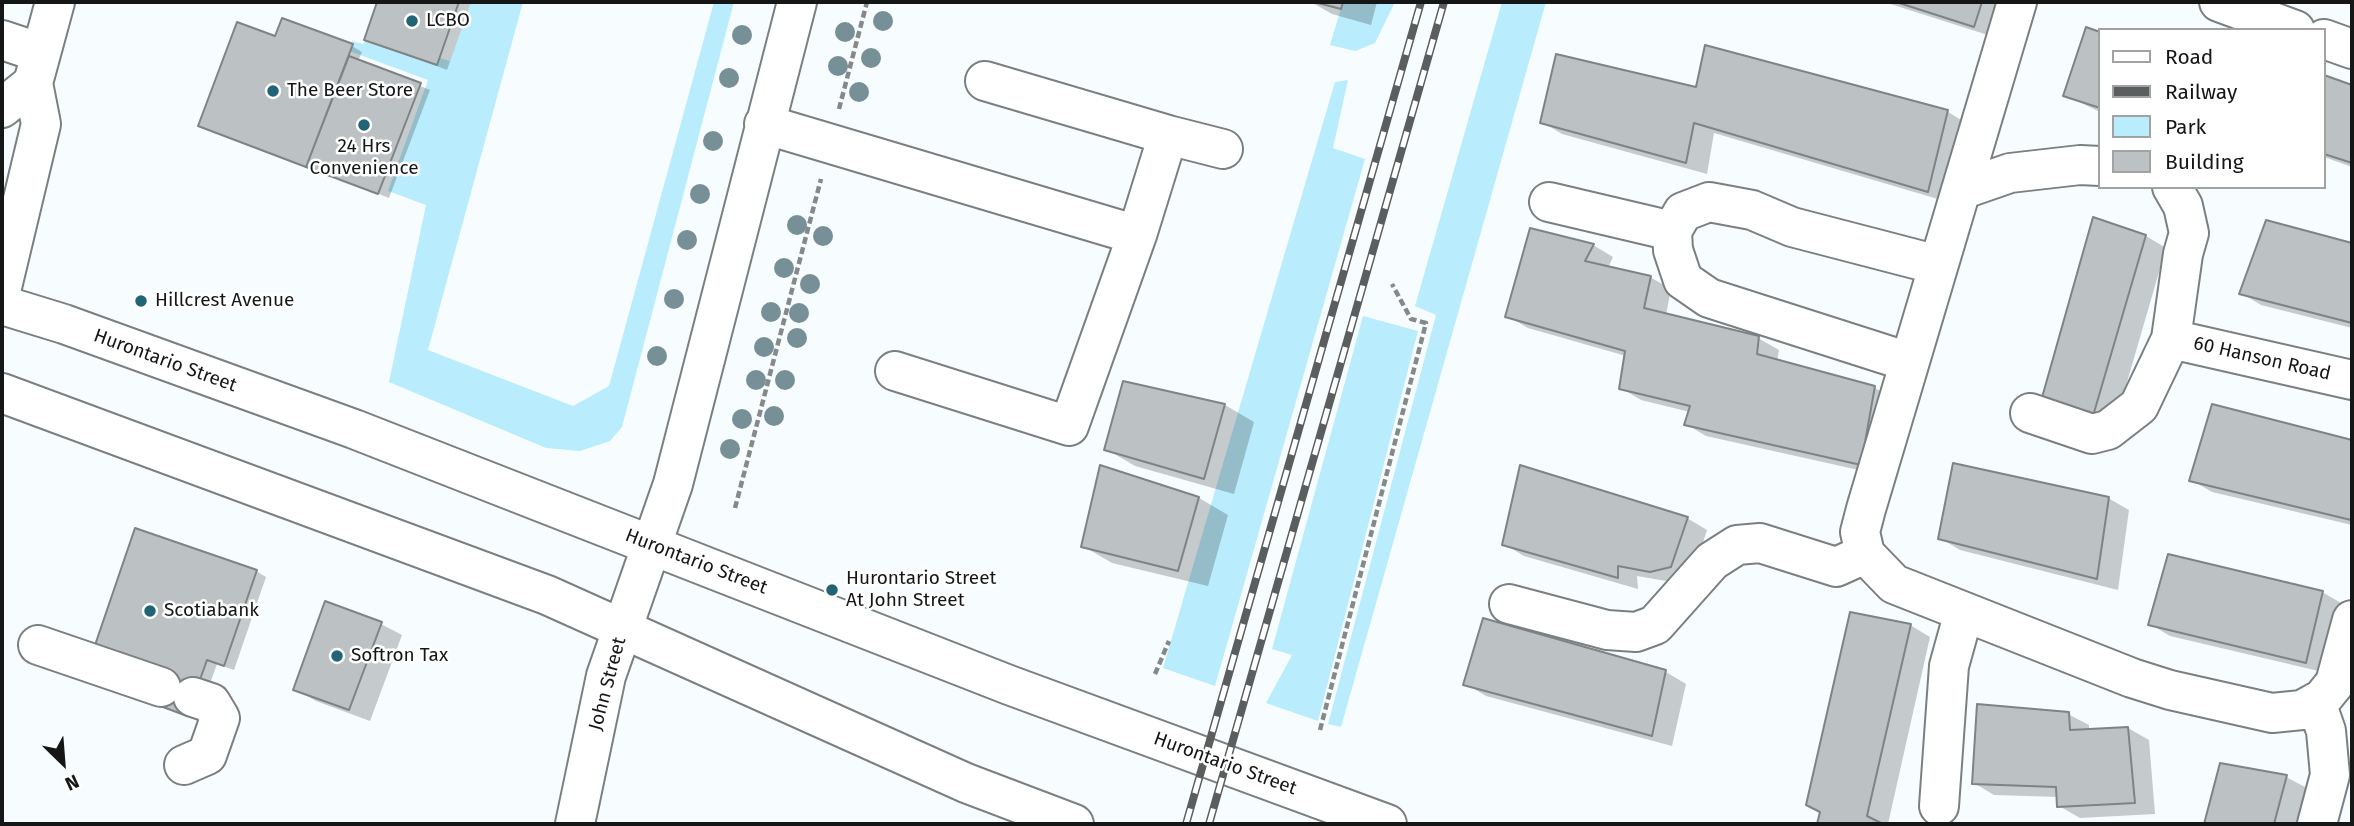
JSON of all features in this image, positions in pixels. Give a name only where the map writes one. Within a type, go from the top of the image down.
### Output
[{"type":"main road","points":[[2,287],[41,124],[37,68],[55,2]]},
{"type":"main road","name":"John Street","points":[[575,824],[606,676],[673,484],[797,2]]},
{"type":"main road","points":[[2017,2],[1860,532],[1865,554],[1894,584],[1964,612],[2169,690],[2272,713],[2302,710],[2316,702],[2335,683],[2352,620]]},
{"type":"main road","points":[[2219,2],[2290,28]]},
{"type":"main road","points":[[2,40],[37,68]]},
{"type":"main road","points":[[2326,41],[2352,49]]},
{"type":"main road","points":[[2,108],[37,68]]},
{"type":"main road","points":[[985,81],[1223,149]]},
{"type":"main road","points":[[764,124],[1137,235]]},
{"type":"main road","points":[[895,371],[1069,426],[1137,235],[1168,135]]},
{"type":"main road","points":[[1961,190],[2010,173],[2080,165],[2098,166]]},
{"type":"main road","points":[[2030,413],[2092,434],[2108,430],[2139,406],[2171,339],[2183,254],[2189,233],[2183,206],[2173,189]]},
{"type":"main road","points":[[1549,202],[1672,231]]},
{"type":"main road","points":[[1909,362],[1709,298],[1683,280],[1673,250],[1672,231],[1683,212],[1709,202],[1752,210],[1792,227],[1938,265]]},
{"type":"main road","name":"Hurontario Street","points":[[2,305],[64,324],[354,429],[576,513],[651,546],[1009,685],[1387,824]]},
{"type":"main road","name":"60 Hanson Road","points":[[2171,339],[2352,380]]},
{"type":"main road","points":[[2,393],[547,595],[966,783],[1074,824]]},
{"type":"main road","points":[[1509,604],[1607,630],[1636,632],[1655,625],[1712,561],[1737,545],[1760,543],[1836,567],[1865,554]]},
{"type":"main road","points":[[1939,806],[1949,666],[1964,612]]},
{"type":"main road","points":[[38,645],[211,703],[220,718],[207,755],[184,765]]},
{"type":"main road","points":[[2316,702],[2326,731],[2330,775],[2317,824]]},
{"type":"path","points":[[838,111],[867,2]]},
{"type":"path","points":[[735,508],[820,183]]},
{"type":"path","points":[[1320,730],[1426,323],[1411,319],[1392,284]]},
{"type":"path","points":[[1155,674],[1168,641]]},
{"type":"green space","points":[[471,2],[523,2],[428,350],[573,406],[609,386],[714,2],[734,2],[622,427],[610,441],[580,451],[546,448],[389,382],[426,205],[388,191],[428,80],[349,51],[352,41],[363,44],[370,36],[450,61]]},
{"type":"green space","points":[[1343,2],[1395,2],[1375,43],[1355,51],[1330,45]]},
{"type":"green space","points":[[1502,2],[1546,2],[1341,727],[1328,724],[1436,315],[1415,306]]},
{"type":"green space","points":[[1348,80],[1333,148],[1365,159],[1215,686],[1163,668],[1335,82]]},
{"type":"green space","points":[[1363,316],[1418,331],[1318,721],[1266,703],[1292,655],[1272,649]]},
{"type":"building","name":"LCBO","points":[[377,2],[459,2],[437,65],[364,40]]},
{"type":"building","points":[[1314,2],[1343,2],[1341,9]]},
{"type":"building","points":[[1896,2],[1982,2],[1974,27]]},
{"type":"building","name":"The Beer Store","points":[[282,18],[353,44],[306,167],[198,126],[237,22],[275,36]]},
{"type":"building","points":[[2086,27],[2098,31],[2098,107],[2063,96]]},
{"type":"building","points":[[1705,45],[1948,110],[1928,192],[1694,123],[1686,163],[1540,123],[1556,54],[1696,87]]},
{"type":"building","name":"24 Hrs Convenience","points":[[349,56],[421,83],[378,194],[306,167]]},
{"type":"building","points":[[2326,76],[2352,85],[2352,163],[2326,155]]},
{"type":"building","points":[[2093,217],[2146,235],[2093,416],[2041,401]]},
{"type":"building","points":[[2266,220],[2352,243],[2352,323],[2239,294]]},
{"type":"building","points":[[1530,228],[1594,244],[1585,261],[1651,276],[1644,308],[1759,336],[1757,354],[1875,386],[1861,465],[1684,425],[1690,406],[1619,389],[1625,351],[1505,317]]},
{"type":"building","points":[[1123,381],[1225,404],[1204,479],[1104,450]]},
{"type":"building","points":[[2212,404],[2352,440],[2351,520],[2189,481]]},
{"type":"building","points":[[1953,463],[2109,497],[2097,579],[1938,539]]},
{"type":"building","points":[[1100,465],[1199,497],[1178,571],[1081,547]]},
{"type":"building","points":[[1520,465],[1688,517],[1671,567],[1650,572],[1618,566],[1618,578],[1502,545]]},
{"type":"building","points":[[135,528],[257,570],[224,666],[207,660],[187,716],[155,704],[94,648]]},
{"type":"building","points":[[2168,554],[2323,591],[2306,663],[2148,625]]},
{"type":"building","name":"Softron Tax","points":[[325,601],[382,622],[349,710],[293,690]]},
{"type":"building","points":[[1850,612],[1911,624],[1867,816],[1883,824],[1817,824],[1820,812],[1806,805]]},
{"type":"building","points":[[1483,618],[1666,670],[1652,736],[1463,685]]},
{"type":"building","points":[[1977,704],[2069,712],[2070,730],[2128,727],[2135,803],[2057,807],[2056,787],[1972,784]]},
{"type":"building","points":[[2220,763],[2287,775],[2274,824],[2204,824]]},
{"type":"railway","points":[[1186,824],[1421,2]]},
{"type":"railway","points":[[1209,824],[1444,2]]},
{"type":"place","name":"LCBO","points":[[412,21]]},
{"type":"place","name":"The Beer Store","points":[[273,91]]},
{"type":"place","name":"24 Hrs Convenience","points":[[364,125]]},
{"type":"place","name":"Hillcrest Avenue","points":[[141,301]]},
{"type":"place","name":"Hurontario Street At John Street","points":[[832,590]]},
{"type":"place","name":"Scotiabank","points":[[150,611]]},
{"type":"place","name":"Softron Tax","points":[[337,656]]}]
